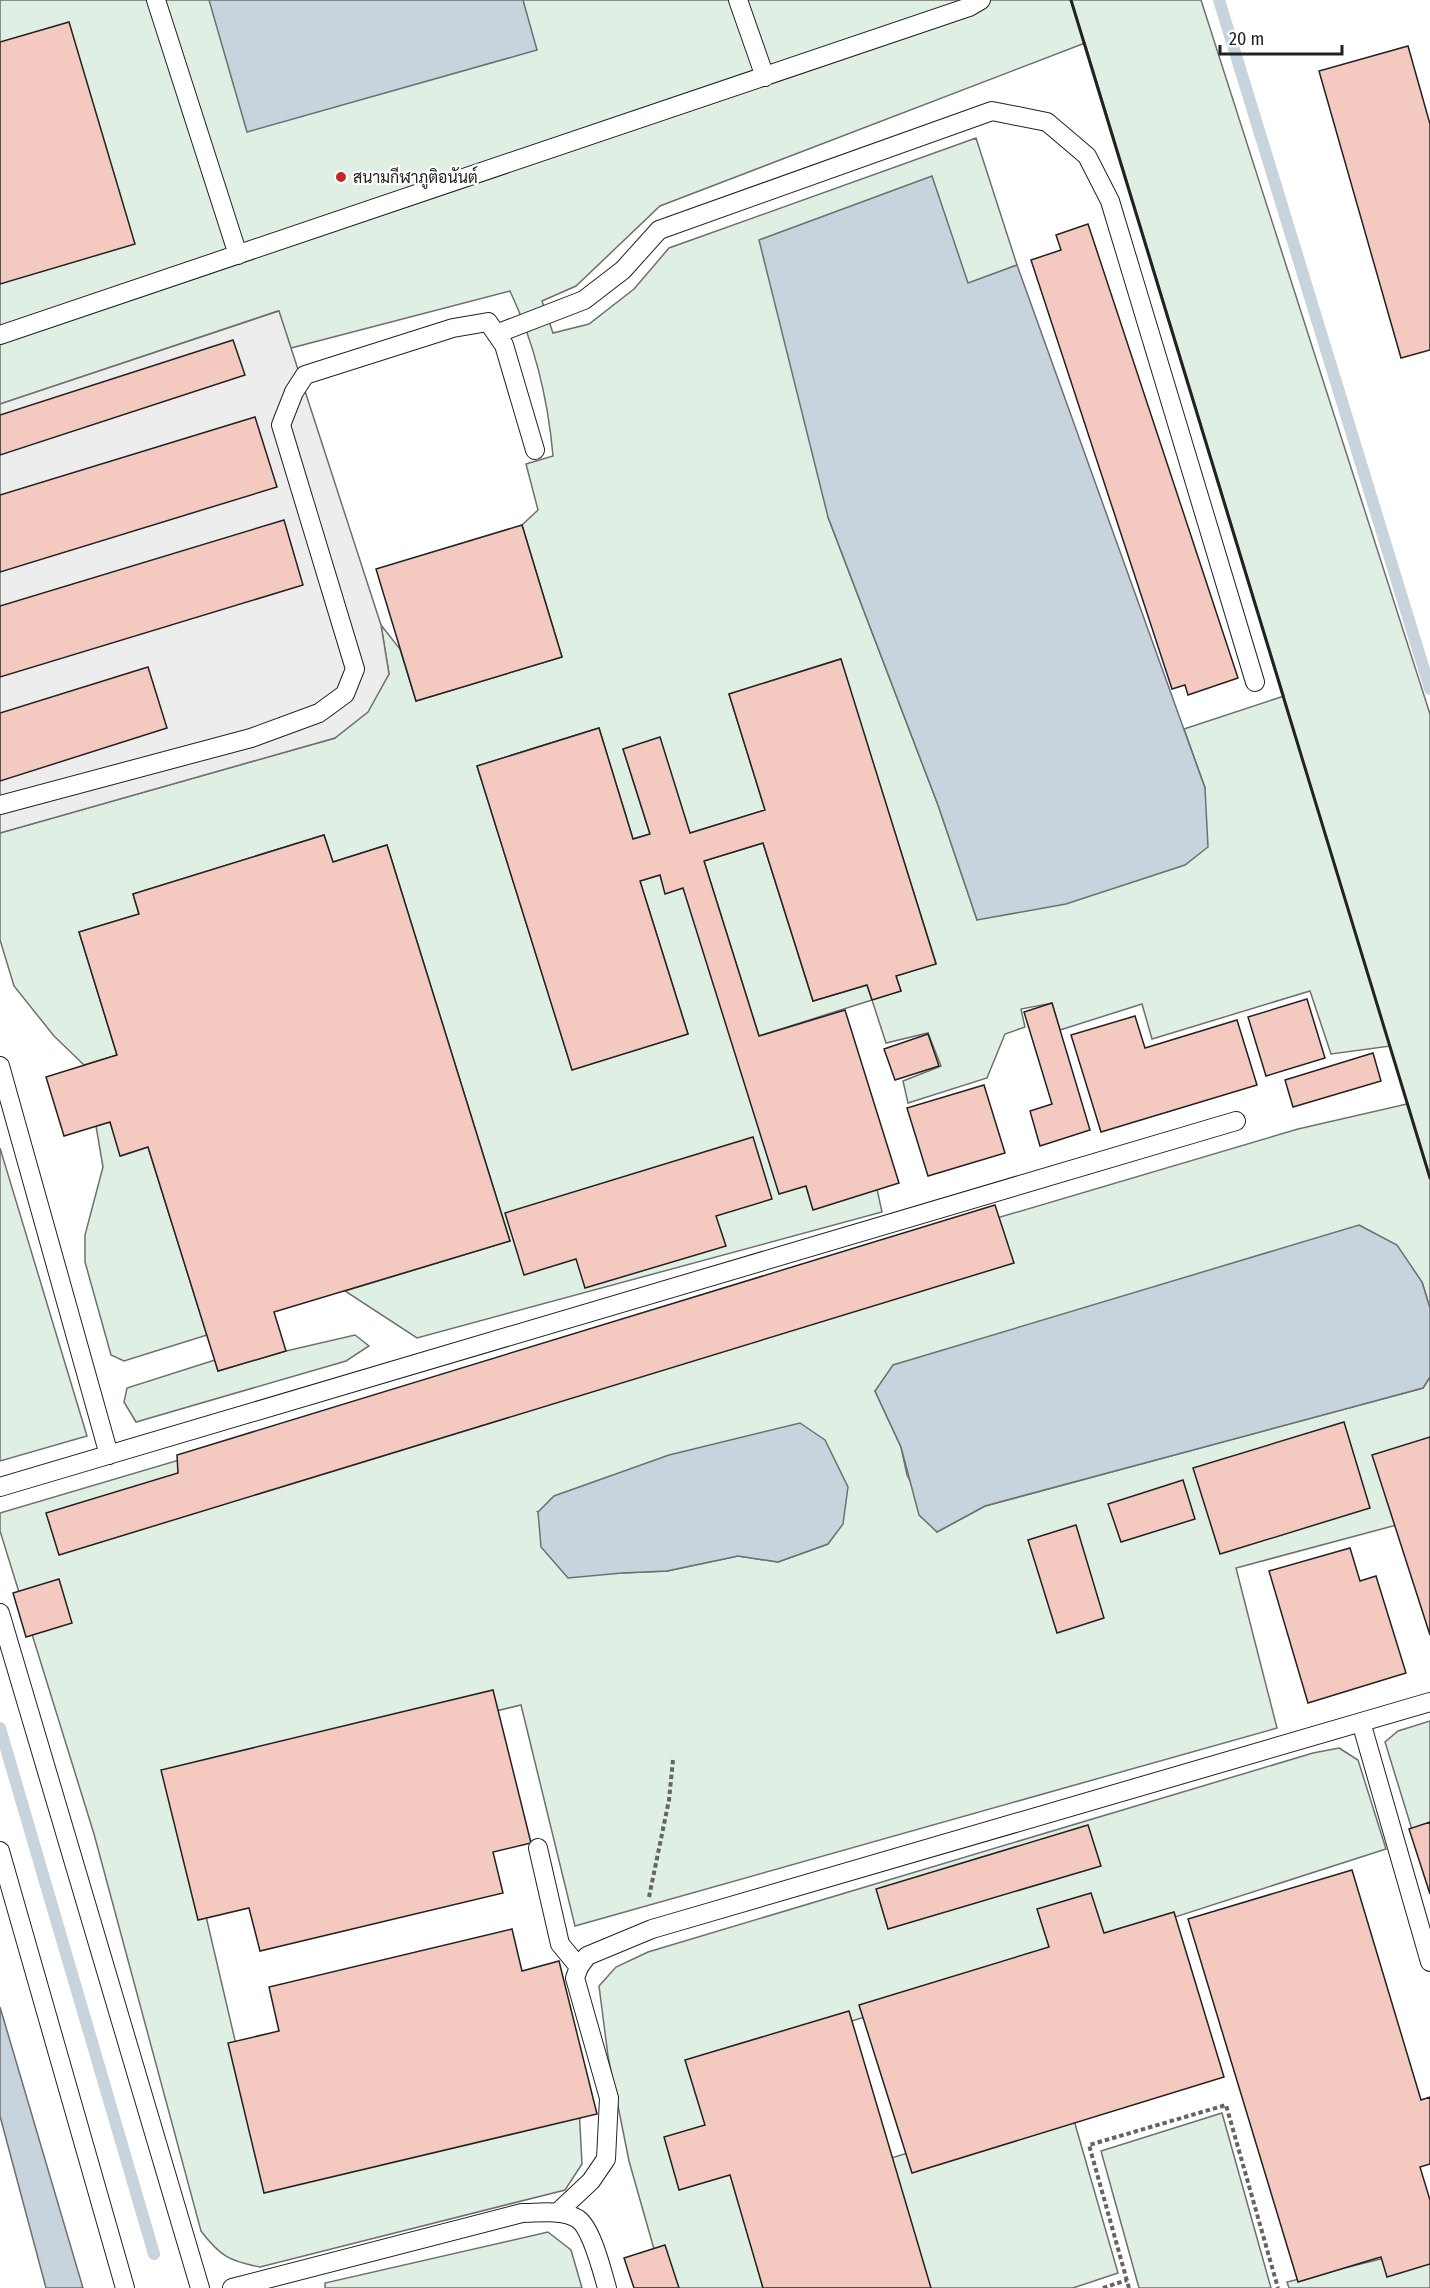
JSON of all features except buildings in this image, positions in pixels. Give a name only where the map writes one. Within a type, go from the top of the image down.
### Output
[{"type":"lane","points":[[156,0],[238,255]]},
{"type":"lane","points":[[738,0],[765,77]]},
{"type":"lane","points":[[0,335],[765,77],[969,7],[981,0]]},
{"type":"lane","points":[[496,334],[584,300],[623,270],[658,230],[992,111],[1047,122],[1088,156],[1110,201],[1255,682]]},
{"type":"lane","points":[[0,805],[252,738],[319,713],[345,694],[354,669],[281,425],[294,392],[305,375],[453,328],[488,322],[504,345],[535,450]]},
{"type":"lane","points":[[0,1066],[109,1455]]},
{"type":"lane","points":[[0,1487],[1236,1121]]},
{"type":"lane","points":[[0,1613],[200,2288]]},
{"type":"lane","points":[[557,2213],[591,2181],[606,2159],[609,2098],[575,1978],[587,1956],[641,1933],[1430,1702]]},
{"type":"lane","points":[[1361,1722],[1430,1962]]},
{"type":"lane","points":[[538,1848],[560,1944],[579,1967]]},
{"type":"lane","points":[[0,1851],[125,2288]]},
{"type":"lane","points":[[232,2288],[522,2213],[557,2213],[578,2219],[593,2243],[607,2288]]},
{"type":"path","points":[[641,1933],[669,1800],[673,1760]]},
{"type":"path","points":[[1129,2288],[1089,2145],[1226,2105],[1278,2288]]},
{"type":"path","points":[[1103,2288],[1127,2280]]},
{"type":"green space","points":[[0,0],[1201,0],[1430,714],[1430,1308],[1422,1282],[875,1391],[901,1447],[907,1475],[937,1532],[985,1506],[1423,1388],[1430,1377],[1430,1445],[1404,1523],[1236,1568],[1277,1728],[575,1926],[521,1705],[176,1788],[267,2177],[579,2107],[582,2164],[565,2190],[260,2267],[226,2256],[201,2231],[94,1834],[0,1531],[0,1513],[1298,1129],[1407,1104],[1390,1046],[1331,1054],[1310,991],[1152,1039],[1142,1004],[1060,1030],[1052,1003],[1021,1009],[1025,1027],[1005,1034],[987,1078],[908,1103],[903,1081],[941,1066],[928,1033],[886,1043],[872,1000],[759,1036],[704,861],[763,843],[813,1001],[867,985],[872,999],[901,991],[896,976],[936,963],[840,659],[729,694],[765,810],[690,833],[623,749],[650,834],[633,839],[599,728],[477,766],[572,1069],[688,1034],[640,881],[660,875],[666,893],[683,888],[806,1186],[813,1209],[877,1189],[882,1212],[417,1338],[345,1291],[510,1241],[387,845],[333,862],[324,835],[133,894],[139,914],[79,932],[117,1055],[84,1065],[54,1036],[14,986],[0,940],[0,833],[335,738],[389,674],[381,625],[400,649],[416,701],[562,657],[522,525],[538,510],[526,464],[553,456],[544,392],[519,310],[510,291],[291,348],[278,311],[0,404]],"holes":[[[1085,43],[1284,696],[1184,729],[1205,788],[977,920],[938,805],[828,517],[968,284],[1017,265],[976,138],[669,248],[634,289],[589,324],[553,333],[542,301],[576,286],[660,206]],[[538,1512],[828,1544],[778,1562],[738,1556],[667,1571],[622,1573]]]},
{"type":"green space","points":[[110,1122],[121,1156],[148,1147],[207,1335],[124,1361],[111,1355],[85,1262],[85,1235],[103,1167],[96,1126]]},
{"type":"green space","points":[[0,1148],[87,1436],[0,1461]]},
{"type":"green space","points":[[355,1335],[369,1346],[346,1361],[136,1422],[124,1402],[127,1388],[215,1360],[218,1371],[286,1351]]},
{"type":"green space","points":[[1430,1721],[1430,1888],[1385,1742],[1398,1731]]},
{"type":"green space","points":[[1339,1748],[1358,1760],[1386,1849],[703,2069],[763,2288],[665,2288],[629,2161],[608,2056],[599,1986],[616,1967],[648,1952],[1313,1753]]},
{"type":"green space","points":[[1069,2103],[1118,2273],[1073,2288],[925,2288],[885,2160]]},
{"type":"green space","points":[[1222,2113],[1271,2288],[1139,2288],[1101,2151]]},
{"type":"green space","points":[[548,2232],[571,2250],[582,2288],[325,2288],[325,2283]]},
{"type":"green space","points":[[1430,2247],[1430,2288],[1289,2288],[1287,2282]]},
{"type":"shaded area","points":[[209,0],[523,0],[537,50],[247,132]]},
{"type":"shaded area","points":[[932,176],[968,283],[1017,265],[1205,788],[1208,847],[1185,865],[1066,904],[977,920],[938,805],[828,517],[759,240]]},
{"type":"shaded area","points":[[279,311],[381,625],[389,674],[368,712],[335,738],[0,833],[0,404]]},
{"type":"shaded area","points":[[1359,1225],[1397,1245],[1422,1282],[1430,1308],[1430,1377],[1423,1388],[985,1506],[937,1532],[919,1515],[901,1447],[875,1391],[893,1365]]},
{"type":"shaded area","points":[[800,1423],[825,1440],[848,1487],[843,1524],[828,1544],[778,1562],[738,1556],[667,1571],[568,1578],[541,1547],[538,1512],[554,1496],[669,1455]]},
{"type":"shaded area","points":[[0,2007],[83,2288],[46,2288],[0,2116]]},
{"type":"waterway","points":[[1219,0],[1430,689]]},
{"type":"waterway","points":[[0,1728],[154,2254]]},
{"type":"wall","points":[[1071,0],[1430,1178]]},
{"type":"place","name":"สนามกีฬาภูติอนันต์","points":[[341,177]]}]
